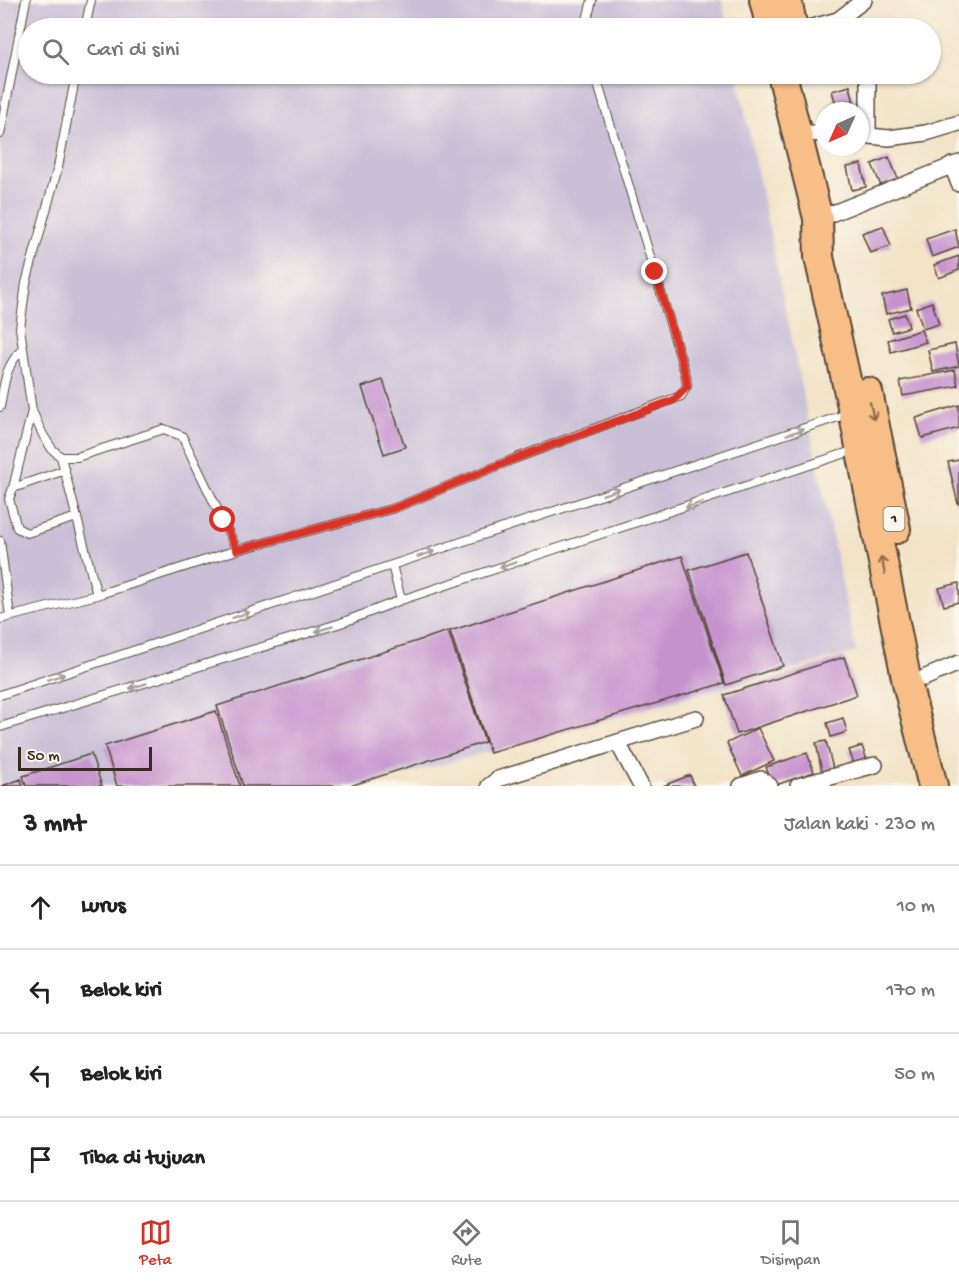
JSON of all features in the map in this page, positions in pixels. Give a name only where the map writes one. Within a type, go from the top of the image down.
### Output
[{"type":"highway","points":[[764,0],[768,18]]},
{"type":"highway","points":[[787,0],[791,18]]},
{"type":"highway","name":"1","points":[[784,84],[818,218],[819,257],[853,411],[847,453],[933,786]]},
{"type":"highway","name":"1","points":[[803,84],[815,130]]},
{"type":"highway","name":"1","points":[[819,156],[828,215],[877,431],[924,678],[951,786]]},
{"type":"street","points":[[849,18],[864,0]]},
{"type":"street","points":[[866,102],[867,84]]},
{"type":"street","points":[[869,136],[889,138],[926,133],[959,123]]},
{"type":"street","points":[[828,215],[955,164],[959,183]]},
{"type":"street","points":[[924,678],[959,663]]},
{"type":"street","points":[[490,786],[498,779],[696,718]]},
{"type":"street","points":[[618,743],[641,786]]},
{"type":"street","points":[[798,786],[875,765]]},
{"type":"street","points":[[741,786],[761,779],[770,786]]},
{"type":"lane","points":[[23,18],[26,0]]},
{"type":"lane","points":[[87,18],[91,0]]},
{"type":"lane","points":[[588,18],[592,0]]},
{"type":"lane","points":[[0,134],[18,41]]},
{"type":"lane","points":[[74,84],[58,167],[26,283],[20,328],[21,350],[32,411],[43,435],[52,449],[61,457],[97,595]]},
{"type":"lane","points":[[0,619],[97,595],[237,550],[395,508],[514,459],[681,396],[687,387],[686,376],[598,84]]},
{"type":"lane","points":[[0,407],[8,367],[21,350]]},
{"type":"lane","points":[[32,411],[9,499],[17,528],[22,532],[77,517]]},
{"type":"lane","points":[[0,695],[824,423],[853,411]]},
{"type":"lane","points":[[61,457],[77,457],[164,429],[176,432],[186,441],[237,550]]},
{"type":"lane","points":[[0,727],[341,624],[401,600],[847,453]]},
{"type":"lane","points":[[13,488],[64,470]]},
{"type":"lane","points":[[0,541],[10,616]]},
{"type":"lane","points":[[392,565],[401,600]]},
{"type":"shaded area","points":[[0,0],[722,0],[726,18],[18,18],[18,84],[739,84],[856,652],[362,786],[0,786]]},
{"type":"building","points":[[850,86],[854,102],[835,102],[832,91]]},
{"type":"building","points":[[889,157],[898,179],[881,186],[872,164]]},
{"type":"building","points":[[861,164],[866,187],[852,190],[847,167]]},
{"type":"building","points":[[883,226],[891,246],[870,253],[862,233]]},
{"type":"building","points":[[955,229],[959,247],[932,257],[926,239]]},
{"type":"building","points":[[959,256],[959,270],[939,278],[934,265]]},
{"type":"building","points":[[907,290],[911,308],[886,314],[882,296]]},
{"type":"building","points":[[932,302],[939,324],[923,329],[916,308]]},
{"type":"building","points":[[905,314],[909,327],[892,332],[888,319]]},
{"type":"building","points":[[921,330],[926,342],[891,352],[888,340]]},
{"type":"building","points":[[955,344],[959,366],[933,372],[928,350]]},
{"type":"building","points":[[955,370],[958,386],[903,396],[900,381]]},
{"type":"building","points":[[383,380],[405,447],[384,454],[362,387]]},
{"type":"building","points":[[959,405],[959,428],[922,438],[916,418]]},
{"type":"building","points":[[959,460],[959,503],[958,504],[948,462]]},
{"type":"building","points":[[746,552],[783,666],[726,685],[689,570]]},
{"type":"building","points":[[682,556],[724,683],[490,753],[450,631]]},
{"type":"building","points":[[959,583],[959,602],[944,606],[939,588]]},
{"type":"building","points":[[448,631],[485,742],[350,786],[243,786],[217,706]]},
{"type":"building","points":[[844,657],[857,695],[737,734],[724,695]]},
{"type":"building","points":[[216,711],[240,786],[117,786],[105,746]]},
{"type":"building","points":[[843,718],[847,732],[831,737],[827,723]]},
{"type":"building","points":[[758,728],[774,761],[742,776],[727,743]]},
{"type":"building","points":[[826,741],[833,769],[822,772],[816,743]]},
{"type":"building","points":[[862,746],[868,763],[855,767],[849,750]]},
{"type":"building","points":[[807,753],[814,772],[773,786],[766,767]]},
{"type":"building","points":[[91,754],[102,786],[26,786],[23,776]]},
{"type":"building","points":[[690,775],[694,786],[663,786]]},
{"type":"building","points":[[21,779],[23,786],[2,786]]},
{"type":"route","points":[[223,520],[237,550],[395,508],[514,459],[681,396],[687,387],[686,376],[655,272]]}]
